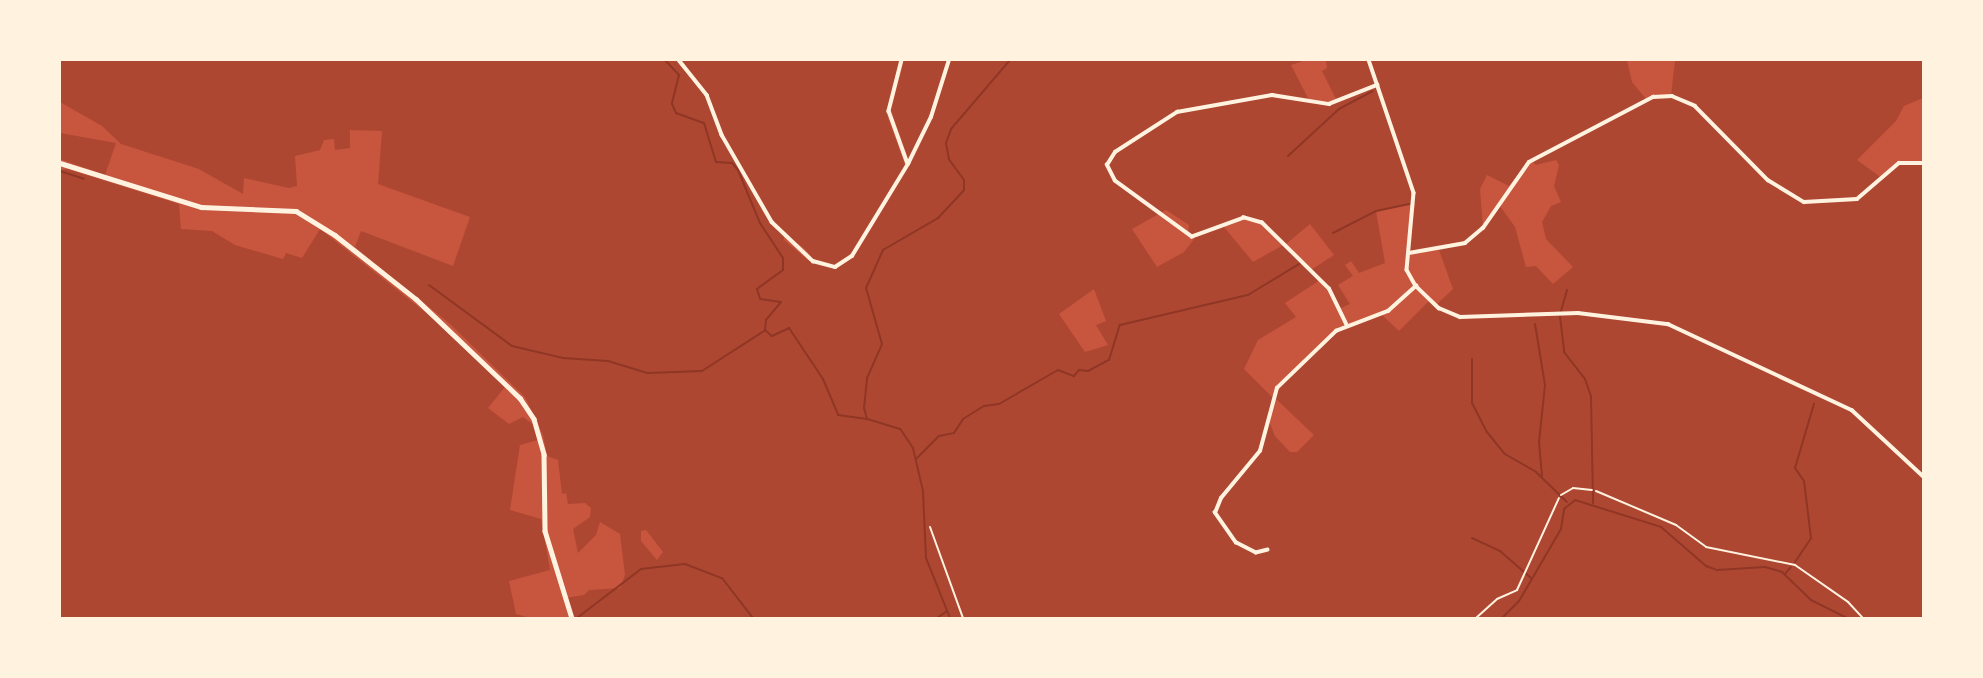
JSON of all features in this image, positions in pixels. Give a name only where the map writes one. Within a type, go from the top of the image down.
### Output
[{"type":"street","points":[[679,60],[707,95],[722,135],[772,222],[818,264],[835,267],[846,263],[908,164],[932,117],[949,60]]},
{"type":"street","points":[[902,60],[889,111],[908,164]]},
{"type":"street","points":[[1369,60],[1414,193],[1407,270],[1416,286],[1439,308],[1460,317],[1578,313],[1645,319],[1679,328],[1852,410],[1923,477]]},
{"type":"street","points":[[1347,326],[1329,289],[1262,223],[1244,218],[1192,237],[1115,181],[1107,165],[1121,147],[1177,112],[1272,96],[1329,104],[1378,85]]},
{"type":"street","points":[[1408,253],[1465,243],[1486,224],[1528,162],[1653,97],[1672,96],[1695,106],[1768,180],[1804,202],[1857,199],[1899,163],[1923,163]]},
{"type":"street","points":[[60,163],[201,207],[285,208],[303,214],[408,292],[528,408],[541,437],[545,531],[572,618]]},
{"type":"street","points":[[1268,550],[1256,553],[1235,543],[1221,529],[1215,509],[1260,451],[1277,388],[1317,346],[1347,326],[1390,309],[1416,286]]},
{"type":"path","points":[[1476,618],[1489,604],[1517,590],[1560,497],[1573,488],[1592,490]]},
{"type":"path","points":[[1596,491],[1676,526],[1706,547],[1793,564],[1848,602],[1863,618]]},
{"type":"path","points":[[930,527],[963,618]]},
{"type":"shaded area","points":[[60,60],[676,60],[683,69],[686,66],[682,60],[899,60],[887,115],[905,165],[851,255],[910,164],[891,110],[904,60],[1306,60],[1291,65],[1309,100],[1326,104],[1337,101],[1322,71],[1327,68],[1326,60],[1627,60],[1632,82],[1646,99],[1671,96],[1675,60],[1923,60],[1923,98],[1904,106],[1896,121],[1857,160],[1883,179],[1904,161],[1923,163],[1923,618],[575,618],[565,598],[584,595],[589,590],[620,588],[625,575],[620,534],[600,522],[596,535],[578,553],[573,529],[590,517],[591,508],[585,503],[568,504],[566,493],[562,494],[558,460],[547,456],[543,435],[525,397],[450,324],[355,247],[361,231],[453,266],[470,217],[378,184],[382,131],[350,130],[350,148],[335,150],[334,139],[324,140],[320,150],[295,156],[297,186],[289,188],[244,178],[243,194],[199,169],[121,144],[102,126],[60,102]],"holes":[[[1531,160],[1536,165],[1556,160],[1559,165],[1554,186],[1561,202],[1551,206],[1542,222],[1546,239],[1573,267],[1553,284],[1536,266],[1526,267],[1515,227],[1500,206],[1483,227],[1480,189],[1487,175],[1509,186]],[[1415,203],[1408,253],[1439,250],[1453,289],[1436,305],[1430,300],[1399,331],[1381,314],[1339,329],[1282,381],[1272,397],[1244,369],[1258,340],[1296,317],[1285,303],[1320,280],[1341,308],[1350,304],[1338,285],[1353,276],[1345,265],[1351,261],[1359,273],[1385,263],[1376,211]],[[1166,210],[1189,225],[1188,234],[1195,238],[1184,252],[1157,267],[1132,229]],[[1249,218],[1269,228],[1285,244],[1253,262],[1224,227]],[[1310,224],[1334,255],[1311,270],[1286,244]],[[784,233],[805,249],[813,259],[809,261],[784,240]],[[1094,289],[1106,321],[1096,325],[1108,345],[1085,352],[1059,314]],[[1275,398],[1314,435],[1297,452],[1290,452],[1275,436],[1269,421]],[[646,530],[663,552],[657,560],[641,541],[641,531]]]},
{"type":"shaded area","points":[[60,133],[116,143],[105,175],[60,159]]},
{"type":"shaded area","points":[[68,169],[179,204],[181,229],[212,231],[235,245],[283,259],[286,253],[302,258],[320,229],[439,323],[505,387],[488,408],[509,424],[523,417],[534,425],[538,440],[520,445],[510,510],[541,519],[550,570],[509,581],[516,614],[530,618],[60,618],[60,170]]},
{"type":"waterway","points":[[665,60],[679,75],[672,104],[676,113],[704,123],[716,162],[732,163],[738,170],[760,223],[783,258],[783,270],[757,289],[760,299],[781,302],[766,320],[765,330],[772,336],[789,328],[823,379],[838,415],[867,419]]},
{"type":"waterway","points":[[950,618],[926,558],[923,491],[913,448],[900,429],[867,419],[864,408],[867,378],[882,344],[866,288],[883,250],[938,218],[964,190],[964,180],[949,159],[946,143],[951,129],[1010,60]]},
{"type":"waterway","points":[[1288,156],[1339,109],[1373,91]]},
{"type":"waterway","points":[[60,171],[84,179]]},
{"type":"waterway","points":[[1333,233],[1376,211],[1410,204]]},
{"type":"waterway","points":[[917,458],[939,436],[954,433],[963,419],[984,406],[999,404],[1058,370],[1074,376],[1079,370],[1088,371],[1109,360],[1120,325],[1248,295],[1299,264]]},
{"type":"waterway","points":[[429,285],[512,346],[563,358],[608,361],[647,373],[702,371],[764,331]]},
{"type":"waterway","points":[[1561,311],[1567,290]]},
{"type":"waterway","points":[[1560,317],[1564,352],[1585,379],[1591,396],[1593,503]]},
{"type":"waterway","points":[[1535,324],[1545,385],[1539,442],[1542,476]]},
{"type":"waterway","points":[[1472,359],[1472,403],[1487,432],[1505,454],[1536,472],[1567,502]]},
{"type":"waterway","points":[[1795,562],[1811,538],[1804,481],[1795,468],[1814,404]]},
{"type":"waterway","points":[[1502,618],[1519,601],[1561,529],[1564,509],[1575,500],[1661,527],[1706,566],[1717,570],[1765,567],[1782,572],[1811,600],[1847,618]]},
{"type":"waterway","points":[[1472,538],[1500,551],[1531,578]]},
{"type":"waterway","points":[[577,618],[641,569],[685,564],[722,578],[753,618]]},
{"type":"waterway","points":[[1785,574],[1791,567]]},
{"type":"waterway","points":[[937,618],[947,611]]}]
